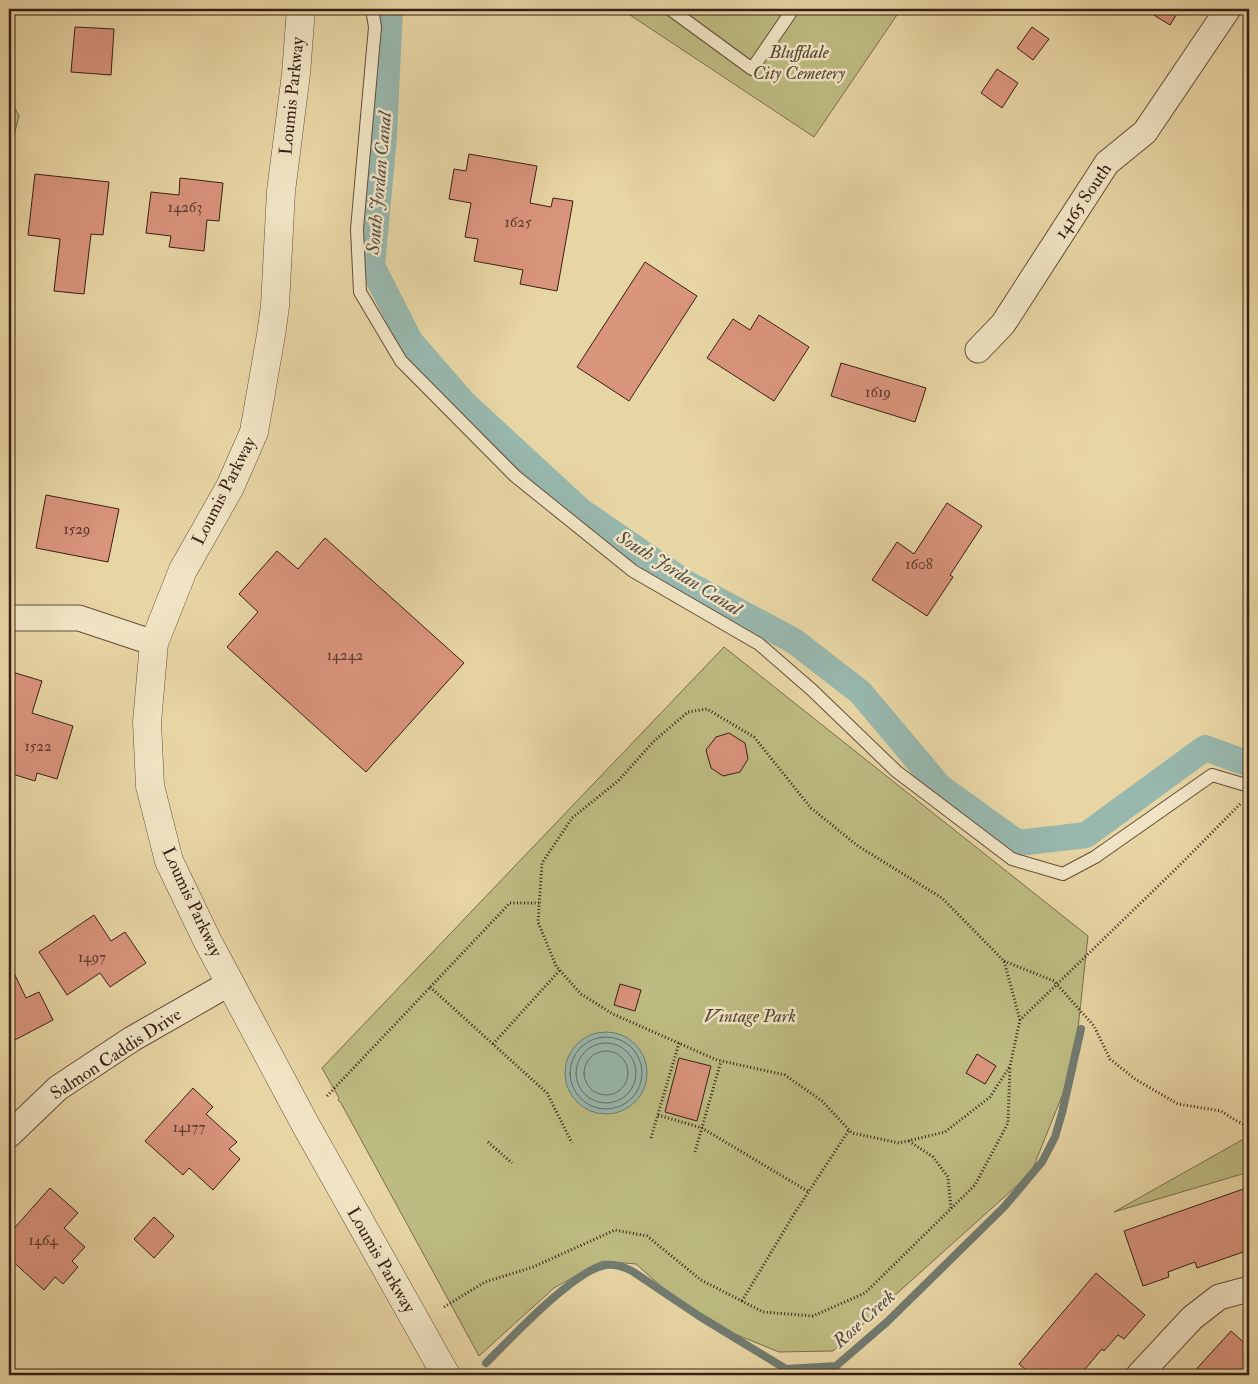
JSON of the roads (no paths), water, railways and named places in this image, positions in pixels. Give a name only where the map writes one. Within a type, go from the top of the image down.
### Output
[{"type":"street","name":"Loumis Parkway","points":[[300,9],[296,74],[281,191],[275,306],[254,432],[230,487],[183,570],[154,643],[147,722],[150,786],[168,861],[207,940],[308,1131],[446,1375]]},
{"type":"street","name":"14165 South","points":[[978,350],[1003,324],[1107,163],[1145,132],[1228,9]]},
{"type":"street","points":[[9,618],[79,618],[154,643]]},
{"type":"street","name":"Salmon Caddis Drive","points":[[9,1135],[58,1088],[132,1040],[230,983]]},
{"type":"street","points":[[1140,1375],[1192,1318],[1219,1297],[1249,1289]]},
{"type":"lane","points":[[372,9],[375,27],[357,229],[360,292],[401,361],[515,476],[633,571],[759,644],[812,690],[896,771],[1012,859],[1063,874],[1095,857],[1212,775],[1249,786]]},
{"type":"lane","points":[[670,9],[752,69],[793,9]]},
{"type":"water","points":[[606,1032],[622,1035],[635,1044],[644,1057],[647,1073],[644,1089],[635,1102],[622,1111],[606,1114],[590,1111],[577,1102],[568,1089],[565,1073],[568,1057],[577,1044],[590,1035]]},
{"type":"waterway","name":"South Jordan Canal","points":[[390,9],[384,136],[372,266],[410,341],[464,403],[581,511],[686,583],[794,641],[860,692],[940,787],[1018,843],[1086,835],[1205,748],[1249,764]]},
{"type":"waterway","name":"Rose Creek","points":[[486,1363],[558,1293],[589,1271],[602,1266],[614,1265],[632,1271],[699,1316],[786,1369],[836,1366],[887,1322],[1004,1207],[1042,1162],[1055,1137],[1081,1029]]},
{"type":"park label","name":"Bluffdale City Cemetery","points":[[799,62]]},
{"type":"park label","name":"Vintage Park","points":[[750,1016]]}]
